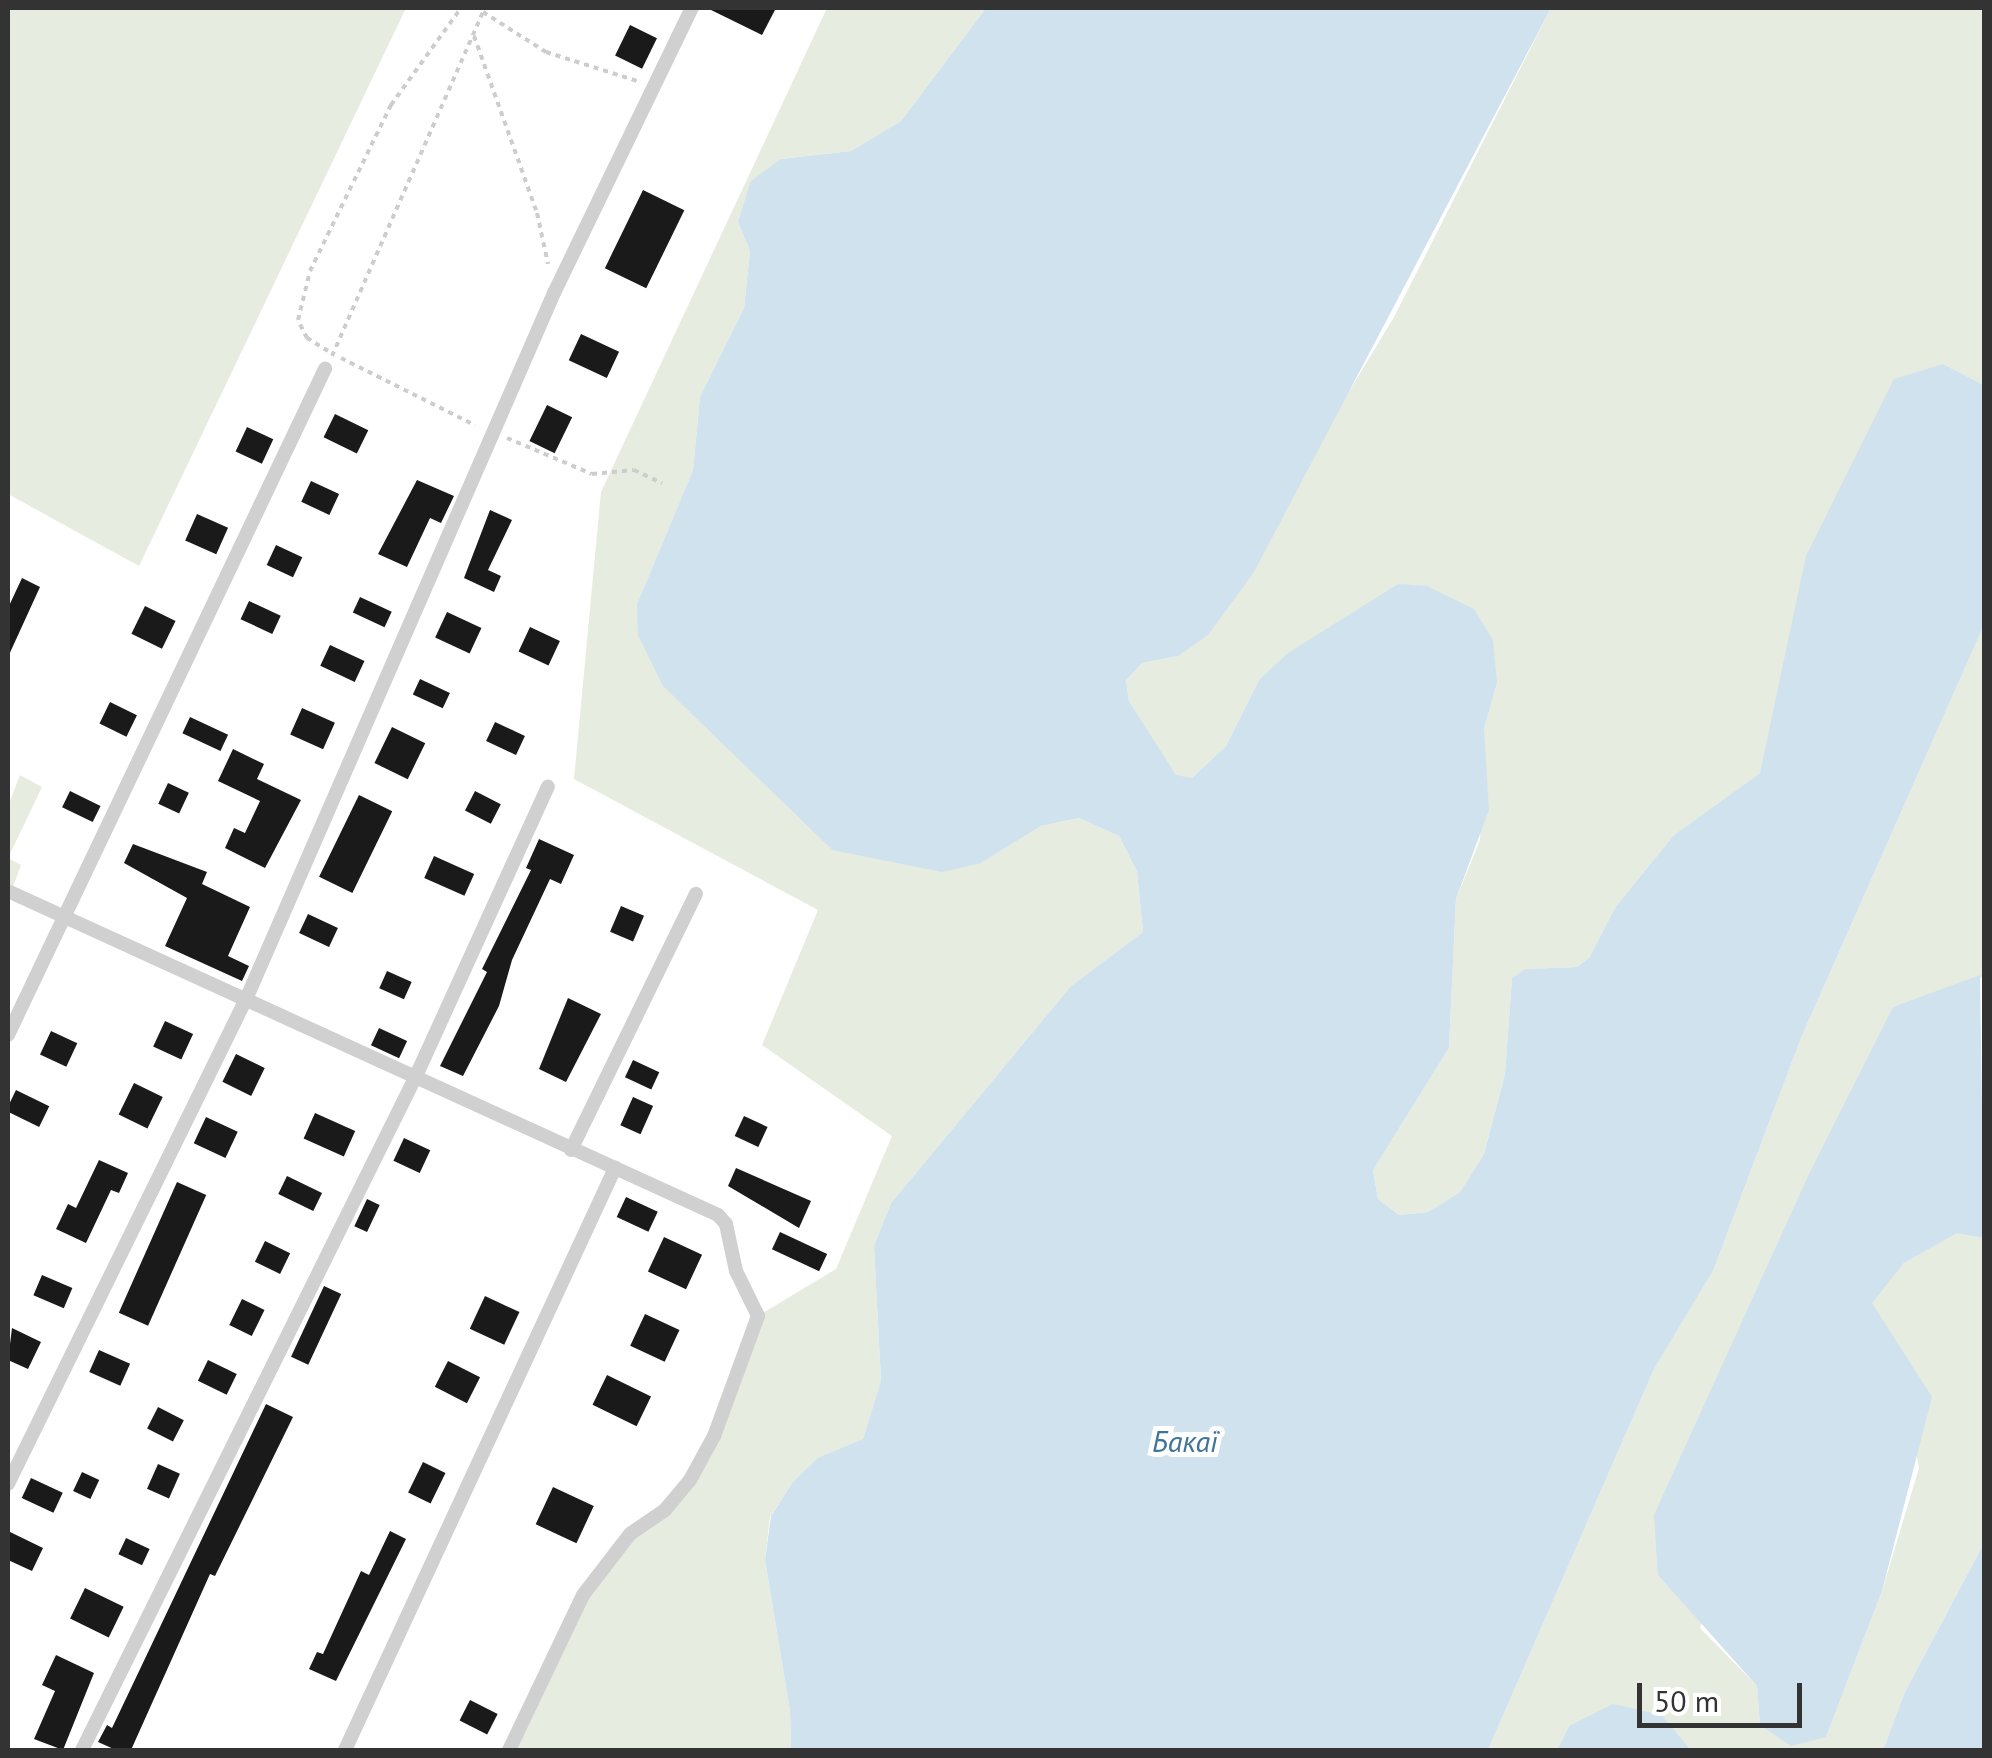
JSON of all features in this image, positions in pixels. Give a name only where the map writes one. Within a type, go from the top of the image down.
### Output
[{"type":"lane","points":[[8,1484],[248,997],[554,293],[692,8]]},
{"type":"lane","points":[[8,1035],[325,369]]},
{"type":"lane","points":[[82,1750],[416,1076],[548,787]]},
{"type":"lane","points":[[10,892],[248,997],[718,1215],[758,1316],[714,1436],[690,1480],[664,1510],[630,1534],[582,1596],[509,1750]]},
{"type":"lane","points":[[572,1150],[696,894]]},
{"type":"lane","points":[[345,1750],[616,1168]]},
{"type":"path","points":[[461,8],[391,105],[300,299],[298,320],[307,338],[412,398],[592,474],[634,470],[662,483]]},
{"type":"path","points":[[333,354],[484,10],[582,68],[657,86]]},
{"type":"path","points":[[474,36],[537,213],[554,293]]},
{"type":"shaded area","points":[[8,8],[406,8],[139,566],[8,494]]},
{"type":"shaded area","points":[[827,8],[986,8],[901,121],[851,151],[781,159],[738,222],[750,251],[744,308],[700,397],[693,470],[637,604],[664,686],[832,850],[981,863],[1041,826],[1079,818],[1119,836],[1137,872],[1143,932],[1071,986],[891,1203],[874,1246],[881,1382],[863,1439],[818,1459],[792,1483],[770,1517],[765,1560],[790,1711],[791,1750],[509,1750],[606,1562],[690,1480],[758,1316],[836,1269],[892,1136],[762,1045],[818,910],[574,779],[601,492]]},
{"type":"shaded area","points":[[1551,8],[1984,8],[1984,385],[1943,364],[1774,727],[1760,773],[1674,835],[1616,906],[1589,958],[1577,967],[1525,969],[1512,978],[1505,1074],[1484,1154],[1460,1192],[1428,1212],[1399,1215],[1378,1199],[1373,1170],[1449,1048],[1456,899],[1480,840],[1484,729],[1497,683],[1398,584],[1259,680],[1226,746],[1192,778],[1176,776],[1129,701],[1126,679],[1142,663],[1178,656],[1324,433],[1394,317]]},
{"type":"shaded area","points":[[1984,625],[1984,977],[1893,1007],[1700,1628],[1757,1686],[1760,1725],[1826,1737],[1882,1591],[1919,1468],[1894,1339],[1871,1303],[1904,1263],[1957,1232],[1984,1238],[1984,1543],[1905,1692],[1883,1750],[1691,1750],[1662,1715],[1569,1726],[1557,1750],[1488,1750],[1654,1369],[1713,1271],[1801,1038]]},
{"type":"shaded area","points":[[20,775],[42,787],[8,858],[8,806]]},
{"type":"shaded area","points":[[8,858],[21,865],[8,900]]},
{"type":"water","name":"Бакаї","points":[[986,8],[1551,8],[1254,572],[1208,635],[1178,656],[1142,663],[1126,680],[1129,701],[1176,775],[1192,778],[1226,746],[1259,680],[1288,653],[1398,584],[1427,586],[1474,609],[1493,640],[1497,683],[1484,729],[1489,810],[1456,899],[1449,1048],[1373,1170],[1378,1199],[1399,1215],[1428,1212],[1460,1192],[1484,1154],[1505,1074],[1512,978],[1525,969],[1577,967],[1589,958],[1616,906],[1674,835],[1760,773],[1806,556],[1894,379],[1943,364],[1984,385],[1984,625],[1801,1038],[1713,1271],[1654,1369],[1488,1750],[791,1750],[790,1711],[765,1560],[771,1516],[792,1483],[818,1458],[863,1439],[881,1381],[874,1246],[891,1203],[1071,986],[1143,932],[1137,872],[1119,836],[1079,818],[1041,826],[981,863],[942,872],[832,850],[663,686],[638,635],[637,604],[693,470],[700,397],[744,308],[750,251],[738,222],[751,181],[781,159],[851,151],[901,121]]},
{"type":"water","points":[[1980,975],[1984,1238],[1957,1233],[1904,1263],[1872,1303],[1932,1397],[1882,1591],[1826,1737],[1791,1746],[1760,1725],[1757,1686],[1658,1575],[1654,1515],[1809,1174],[1893,1007]]},
{"type":"water","points":[[1984,1543],[1984,1750],[1883,1750],[1905,1692]]},
{"type":"water","points":[[1613,1704],[1662,1715],[1691,1750],[1557,1750],[1569,1726]]},
{"type":"building","points":[[707,8],[776,8],[762,35]]},
{"type":"building","points":[[630,25],[657,38],[642,69],[615,56]]},
{"type":"building","points":[[643,190],[684,210],[646,288],[605,268]]},
{"type":"building","points":[[581,334],[619,352],[607,378],[569,360]]},
{"type":"building","points":[[547,405],[572,417],[555,453],[529,441]]},
{"type":"building","points":[[335,414],[368,430],[357,454],[324,437]]},
{"type":"building","points":[[247,427],[273,439],[262,464],[236,451]]},
{"type":"building","points":[[417,480],[454,496],[441,523],[430,518],[407,567],[378,554]]},
{"type":"building","points":[[311,481],[339,494],[329,515],[301,502]]},
{"type":"building","points":[[490,510],[512,520],[488,570],[501,576],[494,592],[464,578]]},
{"type":"building","points":[[197,514],[228,528],[216,554],[185,540]]},
{"type":"building","points":[[276,545],[302,557],[293,577],[267,565]]},
{"type":"building","points":[[22,578],[40,587],[8,657],[8,608]]},
{"type":"building","points":[[360,597],[392,612],[385,627],[353,612]]},
{"type":"building","points":[[249,601],[281,616],[272,634],[241,619]]},
{"type":"building","points":[[145,606],[176,621],[162,649],[131,634]]},
{"type":"building","points":[[447,612],[481,628],[470,653],[435,637]]},
{"type":"building","points":[[530,627],[560,641],[548,665],[519,651]]},
{"type":"building","points":[[330,645],[364,661],[355,682],[320,666]]},
{"type":"building","points":[[420,679],[450,693],[443,708],[413,694]]},
{"type":"building","points":[[110,702],[137,715],[126,737],[99,724]]},
{"type":"building","points":[[302,708],[335,723],[323,749],[290,734]]},
{"type":"building","points":[[190,717],[228,735],[220,751],[182,733]]},
{"type":"building","points":[[495,722],[525,736],[516,755],[486,741]]},
{"type":"building","points":[[392,727],[425,743],[408,779],[374,763]]},
{"type":"building","points":[[233,749],[264,764],[257,779],[301,800],[265,868],[225,848],[234,828],[245,833],[260,801],[218,781]]},
{"type":"building","points":[[168,783],[189,793],[179,814],[158,804]]},
{"type":"building","points":[[70,791],[101,806],[93,822],[62,807]]},
{"type":"building","points":[[475,791],[501,804],[491,824],[465,811]]},
{"type":"building","points":[[359,795],[392,811],[352,893],[319,877]]},
{"type":"building","points":[[539,839],[574,855],[561,884],[550,879],[512,960],[499,1006],[463,1076],[440,1066],[487,972],[482,969],[531,870],[526,868]]},
{"type":"building","points":[[133,844],[207,872],[202,884],[250,907],[228,956],[249,966],[242,981],[165,946],[187,898],[124,863]]},
{"type":"building","points":[[434,856],[474,874],[464,896],[424,878]]},
{"type":"building","points":[[621,906],[644,916],[633,942],[610,932]]},
{"type":"building","points":[[308,914],[338,928],[329,947],[299,933]]},
{"type":"building","points":[[387,971],[412,982],[404,999],[379,988]]},
{"type":"building","points":[[568,998],[601,1014],[566,1082],[539,1069]]},
{"type":"building","points":[[165,1021],[193,1034],[181,1059],[153,1046]]},
{"type":"building","points":[[379,1028],[407,1041],[399,1058],[371,1045]]},
{"type":"building","points":[[51,1031],[77,1043],[66,1067],[40,1055]]},
{"type":"building","points":[[236,1054],[265,1068],[251,1096],[222,1082]]},
{"type":"building","points":[[633,1060],[659,1072],[651,1089],[625,1077]]},
{"type":"building","points":[[134,1083],[163,1097],[147,1128],[119,1114]]},
{"type":"building","points":[[16,1090],[49,1106],[39,1127],[8,1112]]},
{"type":"building","points":[[633,1097],[653,1106],[640,1134],[620,1125]]},
{"type":"building","points":[[315,1113],[355,1131],[344,1156],[304,1139]]},
{"type":"building","points":[[744,1116],[768,1127],[758,1147],[735,1136]]},
{"type":"building","points":[[206,1117],[238,1132],[225,1158],[194,1143]]},
{"type":"building","points":[[404,1138],[430,1150],[420,1173],[393,1161]]},
{"type":"building","points":[[99,1160],[128,1173],[119,1193],[111,1190],[86,1243],[56,1229],[68,1204],[76,1208]]},
{"type":"building","points":[[736,1168],[811,1201],[799,1228],[728,1186]]},
{"type":"building","points":[[287,1176],[322,1193],[313,1211],[278,1194]]},
{"type":"building","points":[[177,1182],[206,1195],[148,1326],[119,1313]]},
{"type":"building","points":[[626,1197],[658,1212],[648,1232],[617,1217]]},
{"type":"building","points":[[367,1199],[380,1205],[367,1232],[354,1226]]},
{"type":"building","points":[[780,1232],[827,1254],[819,1271],[772,1249]]},
{"type":"building","points":[[664,1237],[702,1255],[686,1289],[648,1271]]},
{"type":"building","points":[[265,1241],[290,1253],[280,1274],[255,1262]]},
{"type":"building","points":[[42,1275],[72,1288],[64,1308],[33,1295]]},
{"type":"building","points":[[324,1286],[341,1294],[308,1365],[291,1357]]},
{"type":"building","points":[[485,1296],[519,1312],[504,1345],[470,1329]]},
{"type":"building","points":[[242,1299],[264,1310],[252,1336],[229,1325]]},
{"type":"building","points":[[645,1314],[679,1330],[665,1362],[630,1346]]},
{"type":"building","points":[[12,1328],[41,1342],[28,1369],[8,1360]]},
{"type":"building","points":[[99,1350],[130,1364],[120,1386],[89,1372]]},
{"type":"building","points":[[208,1360],[237,1374],[227,1395],[198,1381]]},
{"type":"building","points":[[448,1361],[480,1377],[467,1403],[435,1387]]},
{"type":"building","points":[[607,1375],[651,1396],[637,1426],[593,1405]]},
{"type":"building","points":[[266,1404],[293,1417],[215,1576],[210,1574],[131,1750],[116,1750],[98,1742],[107,1725],[112,1728]]},
{"type":"building","points":[[158,1407],[184,1420],[173,1442],[147,1428]]},
{"type":"building","points":[[423,1462],[445,1473],[431,1504],[408,1493]]},
{"type":"building","points":[[158,1464],[180,1474],[169,1498],[147,1489]]},
{"type":"building","points":[[82,1472],[99,1480],[90,1499],[73,1491]]},
{"type":"building","points":[[31,1478],[63,1493],[53,1513],[22,1498]]},
{"type":"building","points":[[553,1487],[594,1506],[576,1543],[536,1524]]},
{"type":"building","points":[[8,1531],[43,1548],[32,1571],[8,1560]]},
{"type":"building","points":[[390,1531],[406,1539],[336,1681],[309,1669],[317,1652],[323,1654],[361,1571],[369,1575]]},
{"type":"building","points":[[126,1538],[150,1549],[142,1565],[118,1554]]},
{"type":"building","points":[[85,1588],[124,1607],[109,1637],[70,1619]]},
{"type":"building","points":[[56,1655],[94,1673],[63,1750],[34,1739],[55,1691],[42,1685]]},
{"type":"building","points":[[470,1700],[498,1714],[487,1735],[460,1720]]}]
